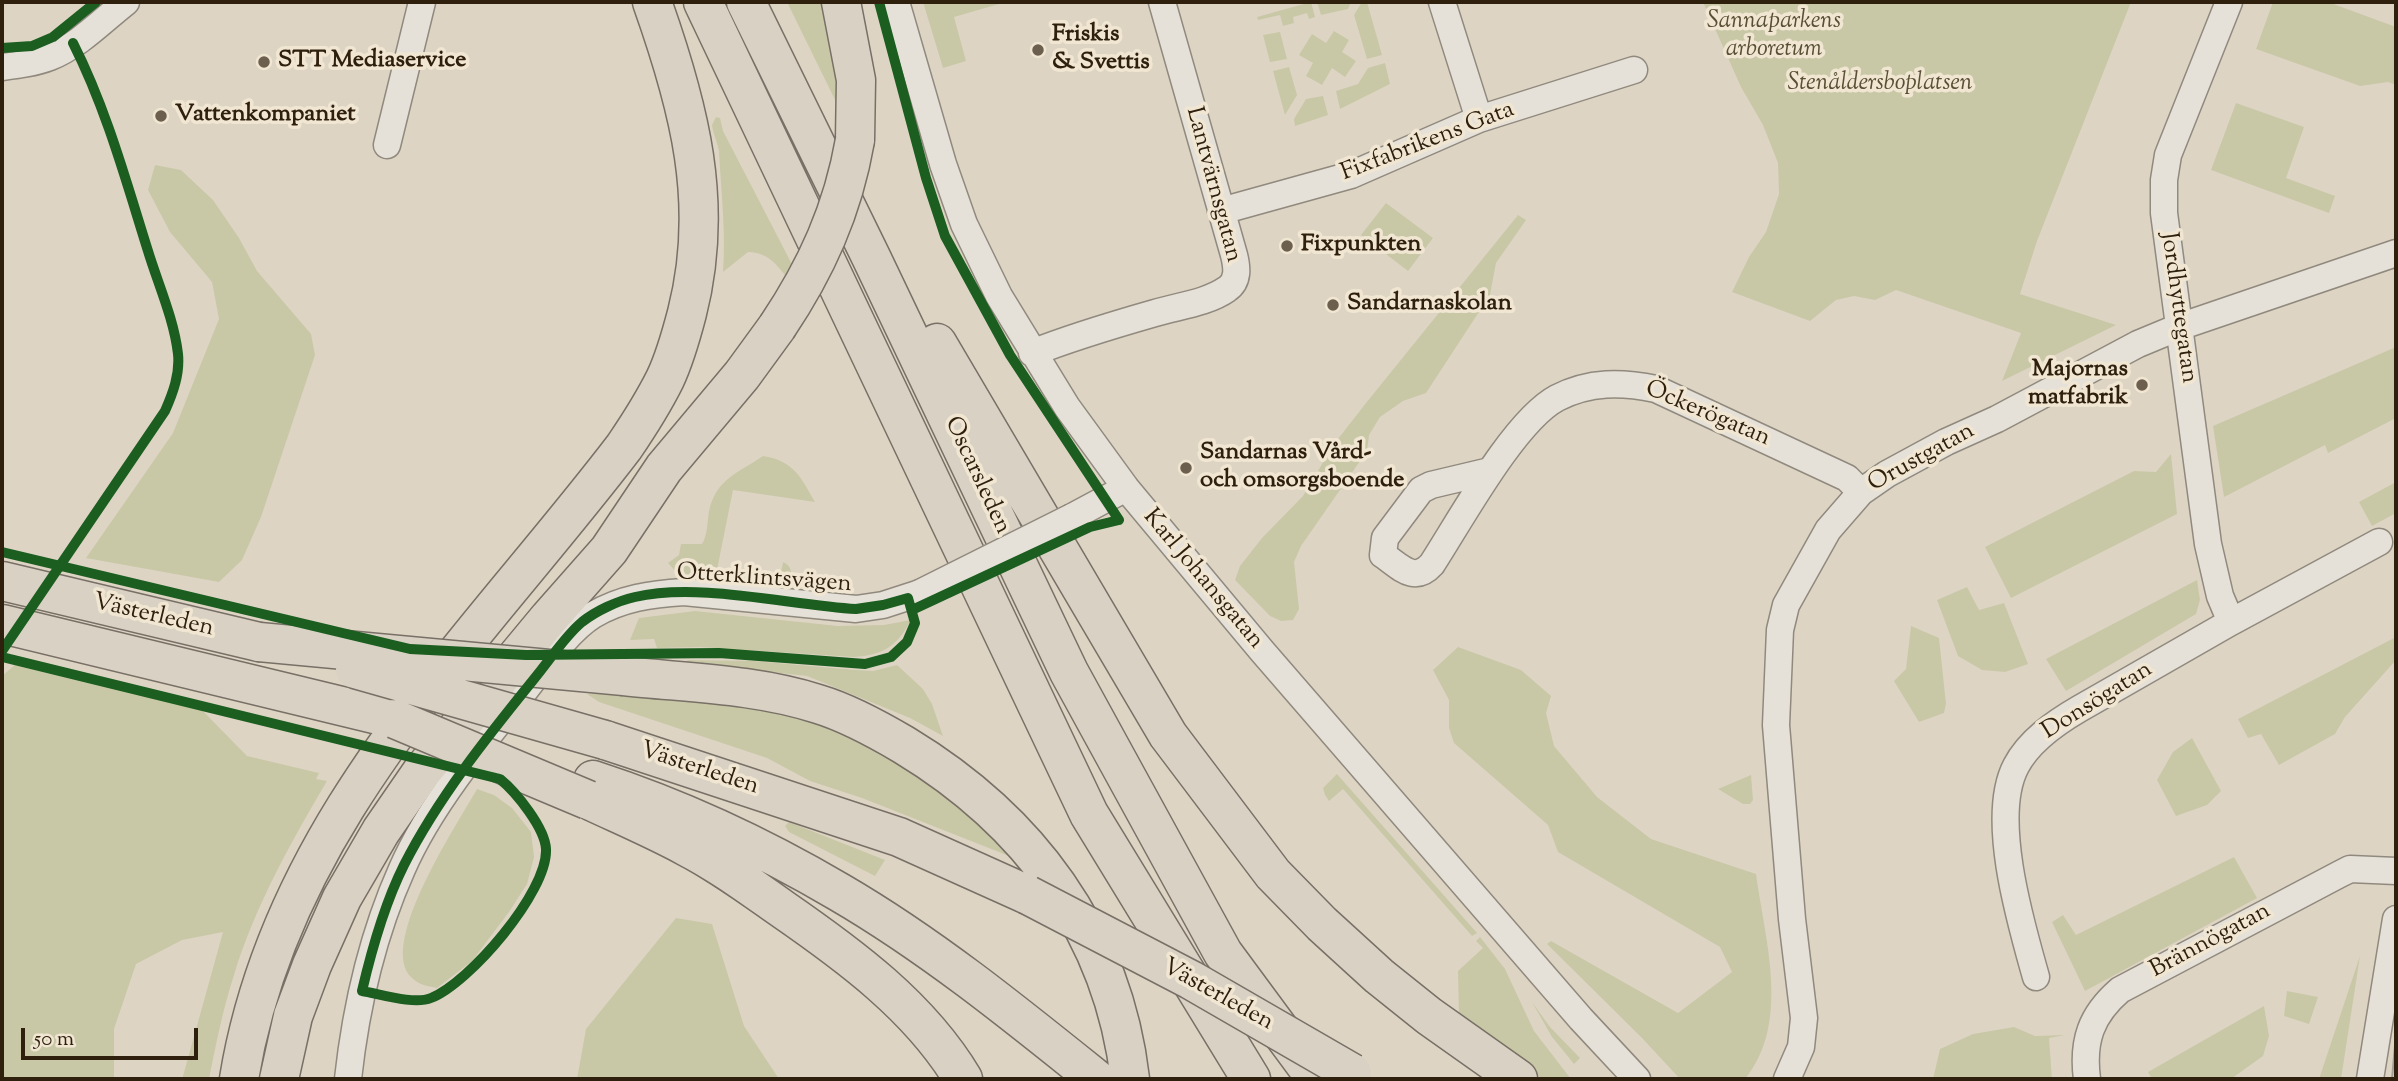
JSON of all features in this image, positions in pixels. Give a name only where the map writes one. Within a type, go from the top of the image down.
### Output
[{"type":"highway","points":[[239,1079],[250,1024],[265,973],[289,913],[326,837],[363,779],[439,676],[624,447],[648,413],[666,377],[679,343],[695,279],[700,237],[700,201],[683,100],[652,2]]},
{"type":"highway","name":"Oscarsleden","points":[[703,2],[1089,814],[1251,1079]]},
{"type":"highway","name":"Oscarsleden","points":[[746,2],[1069,672],[1223,953],[1344,1077]]},
{"type":"highway","points":[[279,1079],[293,1016],[342,898],[422,770],[609,550],[664,468],[742,375],[777,327],[812,271],[826,242],[846,184],[855,140],[856,80],[842,2]]},
{"type":"highway","points":[[871,257],[921,316],[1168,735],[1273,874],[1379,976],[1429,1016],[1518,1079]]},
{"type":"highway","name":"Västerleden","points":[[2,581],[258,642],[606,740],[899,836],[1028,895],[1191,980],[1344,1077]]},
{"type":"highway","name":"Västerleden","points":[[2,624],[396,719],[591,790],[645,797],[697,818],[840,892],[897,929],[969,980],[1093,1076]]},
{"type":"highway","points":[[258,642],[760,690],[820,704],[873,727],[929,760],[972,792],[1015,831],[1052,875],[1091,942],[1111,996],[1130,1079]]},
{"type":"highway","points":[[591,790],[688,847],[840,949],[890,992],[918,1021],[963,1079]]},
{"type":"street","points":[[2,67],[52,56],[74,43],[126,2]]},
{"type":"street","points":[[387,145],[422,2]]},
{"type":"street","name":"Karl Johansgatan","points":[[896,2],[943,164],[964,224],[999,296],[1032,352],[1126,488],[1262,651],[1580,1019],[1637,1079]]},
{"type":"street","name":"Lantvärnsgatan","points":[[1032,352],[1076,336],[1205,299],[1228,288],[1235,279],[1237,269],[1162,2]]},
{"type":"street","points":[[1442,2],[1479,119]]},
{"type":"street","name":"Jordhyttegatan","points":[[2229,2],[2168,155],[2164,180],[2164,213],[2208,544],[2220,596],[2231,622]]},
{"type":"street","name":"Fixfabrikens Gata","points":[[1221,211],[1351,175],[1479,119],[1634,70]]},
{"type":"street","name":"Orustgatan","points":[[1787,1079],[1801,1047],[1804,1018],[1792,919],[1776,725],[1780,630],[1786,606],[1828,530],[1861,492],[1887,474],[2137,344],[2179,327],[2396,254]]},
{"type":"street","name":"Öckerögatan","points":[[1490,471],[1535,416],[1555,399],[1578,389],[1600,384],[1632,384],[1669,395],[1823,466],[1847,478],[1861,492]]},
{"type":"street","name":"Otterklintsvägen","points":[[348,1079],[353,1030],[374,938],[402,867],[426,825],[496,726],[582,622],[634,597],[684,592],[856,609],[883,605],[919,593],[1126,488]]},
{"type":"street","name":"Donsögatan","points":[[2036,977],[2015,892],[2004,814],[2008,787],[2015,767],[2025,752],[2057,722],[2231,622],[2379,542]]},
{"type":"street","name":"Brännögatan","points":[[2087,1079],[2084,1059],[2091,1028],[2106,1003],[2120,990],[2350,869],[2396,871]]},
{"type":"street","points":[[2370,1079],[2396,919]]},
{"type":"green space","points":[[787,2],[829,2],[840,110]]},
{"type":"green space","points":[[923,2],[1006,2],[954,17],[966,61],[943,68]]},
{"type":"green space","points":[[1311,2],[1315,17],[1309,19],[1307,13],[1293,17],[1294,23],[1283,26],[1280,15],[1258,20],[1257,17]]},
{"type":"green space","points":[[1317,2],[1351,2],[1348,9],[1321,15]]},
{"type":"green space","points":[[1362,2],[1367,2],[1382,55],[1367,59],[1354,15]]},
{"type":"green space","points":[[1703,2],[2131,2],[2037,241],[2020,294],[2116,325],[2002,381],[2021,333],[1896,290],[1875,300],[1854,296],[1836,300],[1810,321],[1732,292],[1749,257],[1766,232],[1779,194],[1778,163],[1763,125],[1741,87]]},
{"type":"green space","points":[[2273,2],[2328,2],[2396,27],[2396,85],[2388,82],[2360,86],[2256,49]]},
{"type":"green space","points":[[1334,31],[1349,40],[1342,52],[1356,61],[1345,77],[1332,68],[1322,85],[1306,76],[1313,63],[1299,55],[1312,34],[1326,43]]},
{"type":"green space","points":[[1280,32],[1287,59],[1270,62],[1263,35]]},
{"type":"green space","points":[[1385,63],[1390,84],[1340,109],[1336,91],[1358,84],[1368,68]]},
{"type":"green space","points":[[1289,67],[1297,95],[1285,115],[1273,71]]},
{"type":"green space","points":[[1323,96],[1328,115],[1295,126],[1294,119],[1306,99]]},
{"type":"green space","points":[[2236,103],[2304,127],[2286,178],[2335,196],[2329,213],[2211,170]]},
{"type":"green space","points":[[716,117],[720,118],[723,131],[797,274],[792,284],[773,262],[756,253],[748,252],[723,272],[724,227],[719,152],[712,125]]},
{"type":"green space","points":[[155,165],[181,170],[213,200],[257,271],[311,334],[315,355],[261,517],[242,560],[219,582],[86,558],[173,433],[219,319],[212,282],[170,232],[148,190]]},
{"type":"green space","points":[[1386,203],[1433,238],[1408,271],[1361,235]]},
{"type":"green space","points":[[1518,215],[1526,220],[1496,263],[1490,295],[1426,393],[1403,401],[1380,417],[1369,435],[1367,451],[1301,546],[1294,562],[1299,609],[1293,620],[1281,621],[1270,616],[1235,580],[1240,566],[1262,538],[1303,496],[1334,444]]},
{"type":"green space","points":[[2396,347],[2396,418],[2328,453],[2325,445],[2224,497],[2213,426]]},
{"type":"green space","points":[[2171,454],[2177,514],[2011,598],[1985,547],[2134,471],[2156,472]]},
{"type":"green space","points":[[763,456],[774,458],[795,471],[815,502],[733,490],[717,570],[780,578],[783,562],[789,566],[791,572],[787,585],[778,590],[683,580],[668,563],[679,555],[681,544],[702,544],[712,500],[717,491],[729,478]]},
{"type":"green space","points":[[2396,482],[2396,513],[2372,526],[2359,502]]},
{"type":"green space","points":[[2197,580],[2200,600],[2196,614],[2066,691],[2046,659]]},
{"type":"green space","points":[[1967,587],[1979,610],[2004,603],[2028,664],[2005,672],[1982,670],[1958,656],[1937,600]]},
{"type":"green space","points":[[695,611],[838,626],[884,625],[911,620],[895,643],[888,648],[874,654],[854,657],[700,647],[657,648],[654,639],[630,640],[639,618]]},
{"type":"green space","points":[[1911,626],[1939,638],[1946,704],[1944,713],[1919,722],[1894,681],[1906,669]]},
{"type":"green space","points":[[2396,637],[2396,660],[2345,717],[2335,734],[2279,765],[2261,734],[2248,738],[2238,719]]},
{"type":"green space","points":[[1458,647],[1521,670],[1551,696],[1546,713],[1554,746],[1597,797],[1651,839],[1756,874],[1769,953],[1771,1007],[1767,1033],[1759,1057],[1745,1079],[1680,1079],[1547,944],[1551,941],[1678,1013],[1732,972],[1720,947],[1558,852],[1548,825],[1454,743],[1449,728],[1449,700],[1433,670]]},
{"type":"green space","points":[[687,660],[754,661],[873,671],[897,665],[923,689],[932,704],[943,736],[910,718],[807,676],[688,663]]},
{"type":"green space","points":[[16,664],[127,683],[199,707],[247,756],[319,773],[316,779],[327,781],[287,851],[252,924],[226,1001],[209,1079],[183,1079],[183,1076],[223,932],[182,940],[136,964],[114,1029],[114,1079],[2,1079],[2,676]]},
{"type":"green space","points":[[608,693],[742,707],[792,716],[825,726],[858,740],[934,783],[1009,856],[862,798],[810,781],[767,758],[599,702],[587,694]]},
{"type":"green space","points":[[2192,738],[2221,791],[2207,805],[2176,816],[2157,780],[2173,752]]},
{"type":"green space","points":[[1337,774],[1477,933],[1472,936],[1343,789],[1329,801],[1323,788]]},
{"type":"green space","points":[[1751,775],[1753,800],[1750,804],[1743,804],[1718,789]]},
{"type":"green space","points":[[477,789],[494,795],[512,808],[531,832],[534,857],[527,884],[472,961],[437,988],[427,986],[412,978],[404,962],[404,940],[424,884]]},
{"type":"green space","points":[[789,822],[885,860],[875,876],[789,832],[785,826]]},
{"type":"green space","points":[[2234,857],[2257,898],[2085,991],[2052,922],[2063,915],[2076,935]]},
{"type":"green space","points":[[676,918],[712,924],[744,1026],[779,1079],[577,1079],[586,1029]]},
{"type":"green space","points":[[1480,937],[1505,969],[1534,1031],[1571,1079],[1543,1079],[1459,1017],[1458,971],[1483,948],[1476,941]]},
{"type":"green space","points":[[2360,956],[2341,1079],[2319,1079]]},
{"type":"green space","points":[[2287,991],[2318,997],[2309,1024],[2284,1016]]},
{"type":"green space","points":[[1532,1002],[1550,1027],[1580,1058],[1574,1064],[1552,1037]]},
{"type":"green space","points":[[2264,1006],[2269,1036],[2263,1056],[2231,1079],[2152,1079],[2148,1072]]},
{"type":"green space","points":[[2014,1027],[2035,1036],[2065,1035],[2049,1038],[2052,1079],[1933,1079],[1940,1049],[1973,1034]]},
{"type":"tram line","points":[[2392,1079],[2396,1034]]},
{"type":"cycle path","points":[[2,48],[32,46],[53,37],[96,2]]},
{"type":"cycle path","points":[[879,2],[926,178],[945,236],[1010,355],[1119,520],[1090,527],[912,610]]},
{"type":"cycle path","points":[[2,651],[165,411],[178,369],[176,341],[165,302],[105,119],[73,43]]},
{"type":"cycle path","points":[[2,552],[410,649],[526,655],[719,653],[865,664],[891,657],[907,642],[915,623],[908,598],[856,609],[687,592],[660,593],[628,599],[600,610],[582,622],[557,649],[551,657],[540,672],[464,769],[448,792],[432,816],[417,840],[390,896],[362,991],[424,1000],[447,989],[485,956],[521,911],[543,867],[546,849],[541,831],[514,792],[500,779],[2,657]]},
{"type":"place","name":"Friskis & Svettis","points":[[1038,50]]},
{"type":"place","name":"STT Mediaservice","points":[[264,62]]},
{"type":"place","name":"Vattenkompaniet","points":[[161,116]]},
{"type":"place","name":"Fixpunkten","points":[[1287,246]]},
{"type":"place","name":"Sandarnaskolan","points":[[1333,305]]},
{"type":"place","name":"Majornas matfabrik","points":[[2142,385]]},
{"type":"place","name":"Sandarnas Vård- och omsorgsboende","points":[[1186,468]]},
{"type":"park label","name":"Sannaparkens arboretum","points":[[1774,37]]},
{"type":"park label","name":"Stenåldersboplatsen","points":[[1880,85]]}]
